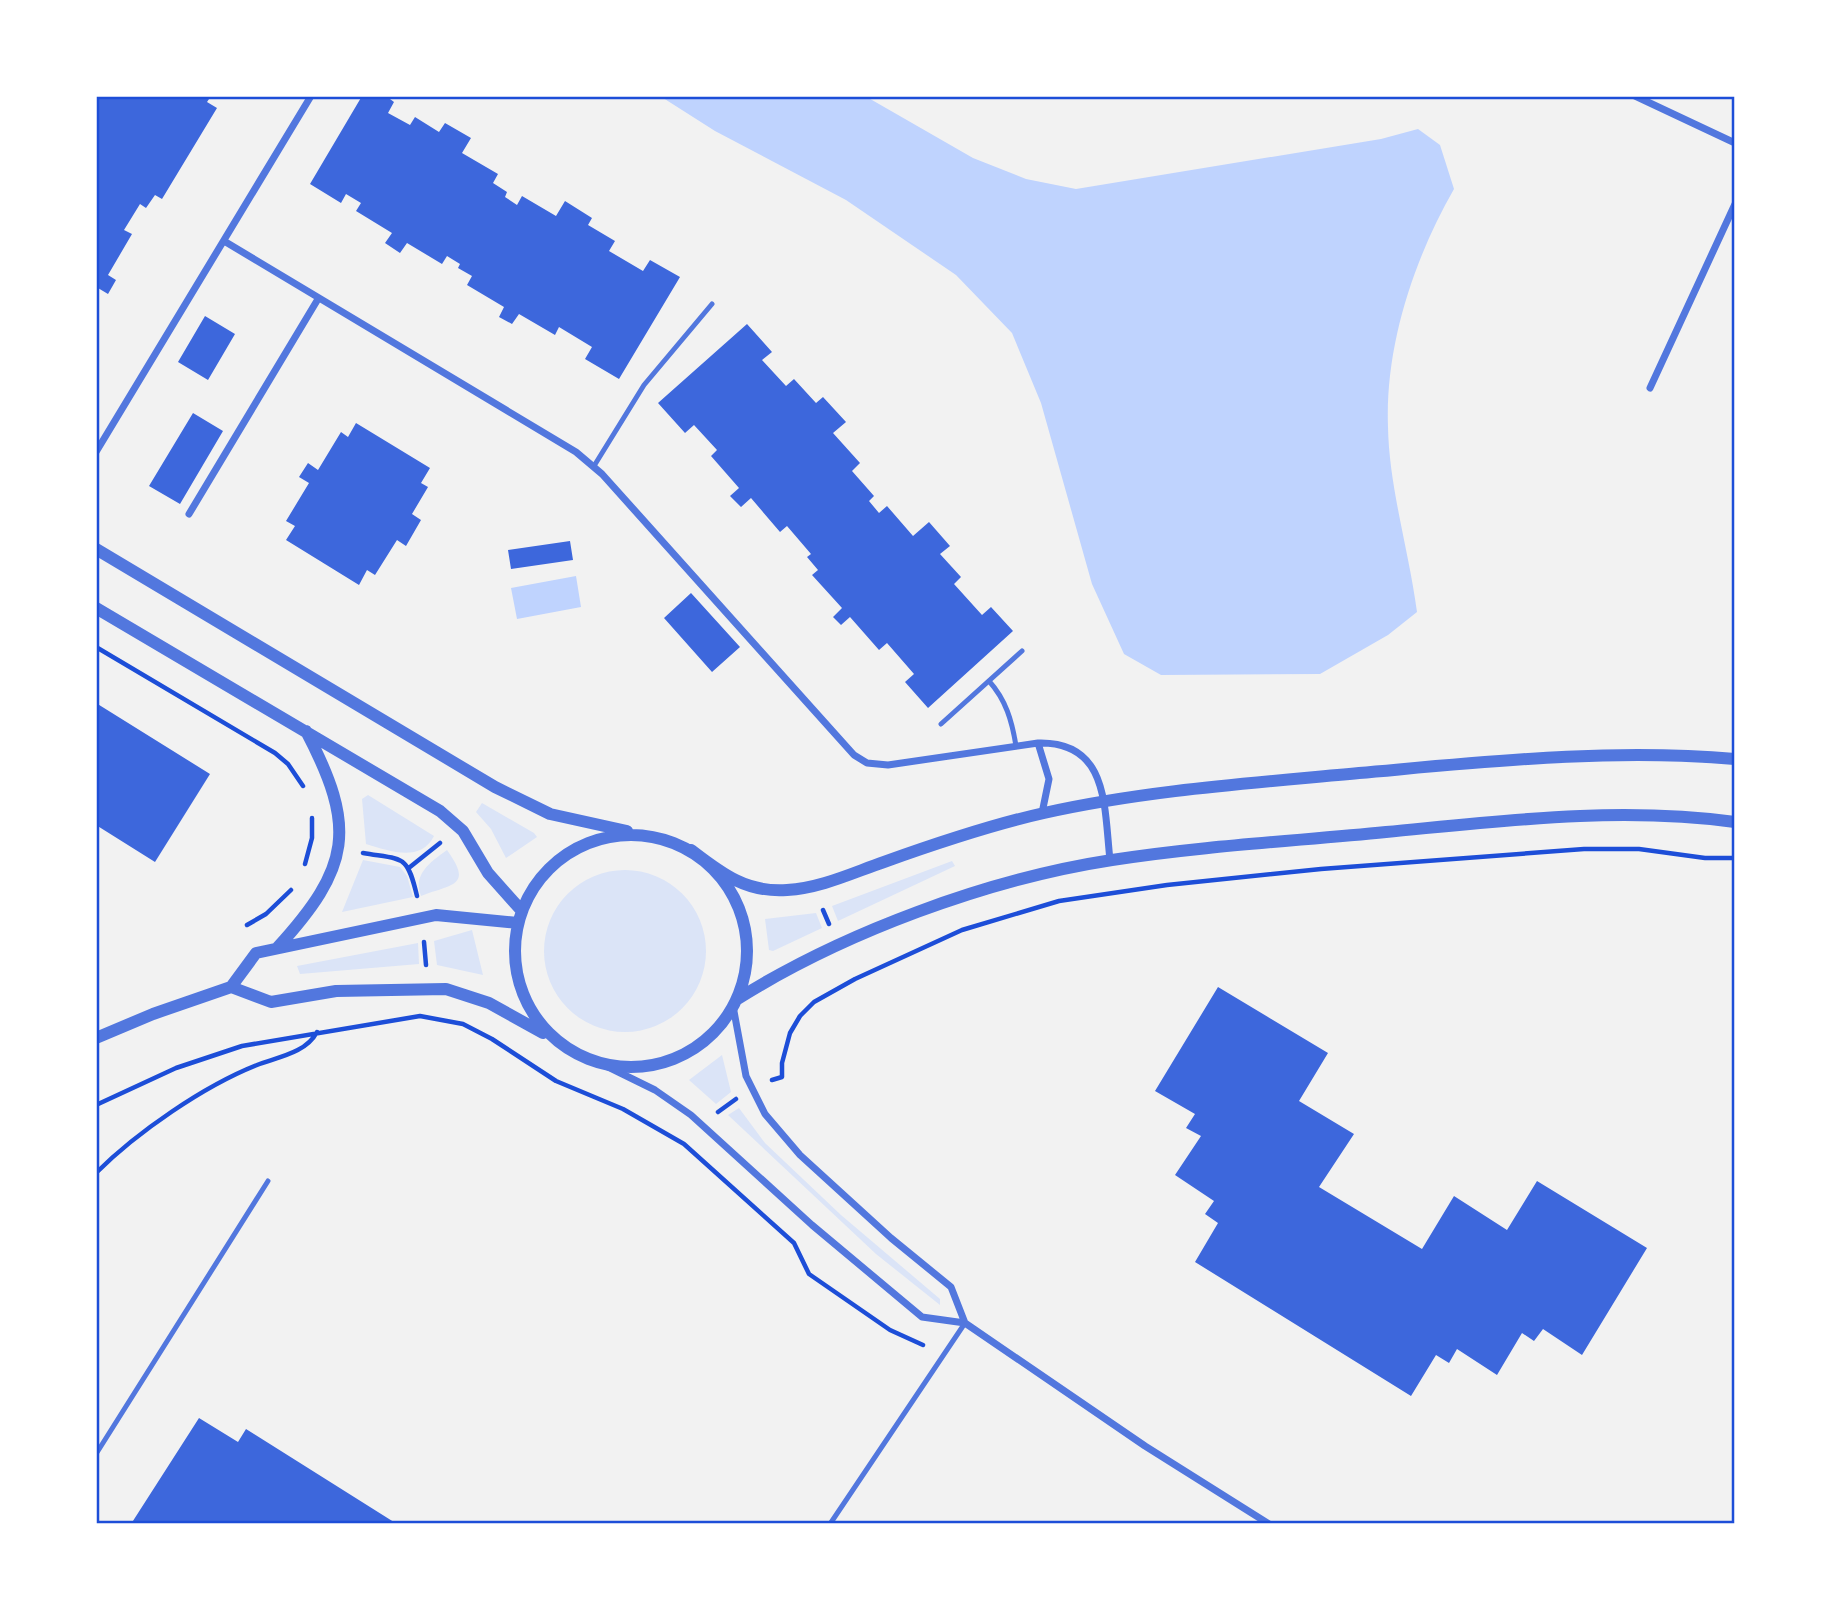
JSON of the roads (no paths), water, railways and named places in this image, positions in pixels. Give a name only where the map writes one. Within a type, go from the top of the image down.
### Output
[{"type":"street","points":[[96,452],[311,96]]},
{"type":"street","points":[[1635,96],[1735,143]]},
{"type":"street","points":[[1650,388],[1735,204]]},
{"type":"street","points":[[224,241],[318,299],[479,391],[594,466],[854,755],[867,763],[888,765],[1038,743],[1058,743],[1076,749],[1095,771],[1104,802],[1110,860]]},
{"type":"street","points":[[188,514],[318,299]]},
{"type":"street","points":[[96,549],[495,788],[550,814],[667,839],[691,850],[729,878],[750,888],[800,889],[836,880],[970,833],[1042,813],[1104,802],[1235,785],[1530,757],[1607,753],[1735,759]]},
{"type":"street","points":[[96,608],[440,811],[463,831],[488,873],[519,916]]},
{"type":"street","points":[[277,948],[314,904],[330,879],[340,848],[336,798],[324,766],[305,730]]},
{"type":"street","points":[[1038,743],[1049,779],[1042,813]]},
{"type":"street","points":[[602,1064],[648,1066],[678,1057],[705,1041],[735,1003],[792,967],[862,934],[1026,878],[1110,860],[1522,819],[1640,813],[1735,821]]},
{"type":"street","points":[[554,1039],[536,1019],[518,982],[514,956],[519,916],[546,871],[566,853],[590,841],[615,835],[641,834]]},
{"type":"street","points":[[691,850],[726,883],[738,905],[747,952],[735,1003],[746,1076],[765,1114],[800,1154],[891,1238],[951,1287],[965,1323]]},
{"type":"street","points":[[96,1038],[153,1014],[231,987],[256,953],[436,915],[519,916]]},
{"type":"street","points":[[231,987],[271,1002],[336,991],[446,989],[489,1003],[576,1054],[655,1090],[691,1115],[812,1225],[922,1317],[965,1323],[1145,1446],[1269,1524]]},
{"type":"lane","points":[[594,466],[644,385],[712,304]]},
{"type":"lane","points":[[941,724],[1021,652]]},
{"type":"lane","points":[[989,681],[999,693],[1012,722],[1016,746]]},
{"type":"lane","points":[[96,1454],[268,1181]]},
{"type":"lane","points":[[830,1524],[965,1323]]},
{"type":"water","points":[[660,96],[865,96],[973,158],[1026,179],[1076,189],[1381,139],[1418,129],[1440,145],[1454,189],[1426,244],[1405,304],[1391,365],[1388,396],[1392,473],[1417,612],[1388,635],[1320,674],[1161,675],[1124,654],[1092,584],[1041,403],[1012,333],[956,275],[846,200],[715,131]]},
{"type":"water","points":[[576,576],[581,607],[517,619],[511,588]]}]
